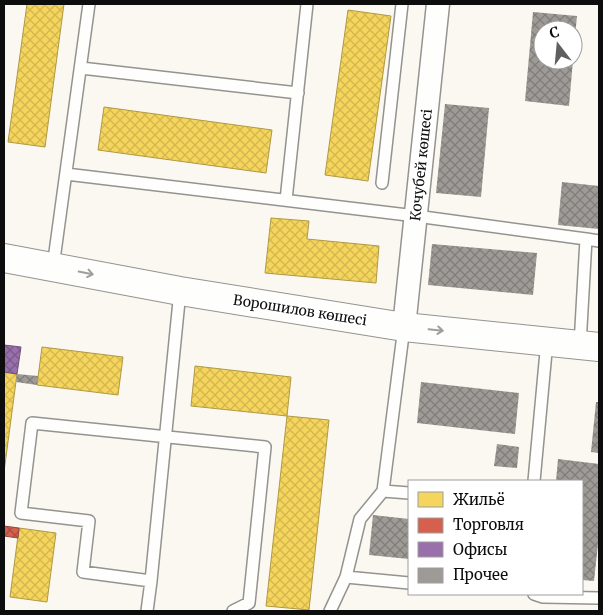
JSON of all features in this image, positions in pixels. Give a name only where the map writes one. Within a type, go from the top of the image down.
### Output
[{"type":"street","name":"Кочубей көшесі","points":[[404,327],[438,4]]},
{"type":"street","name":"Ворошилов көшесі","points":[[4,258],[180,291],[404,327],[590,346]]},
{"type":"lane","points":[[53,267],[89,4]]},
{"type":"lane","points":[[286,200],[307,4]]},
{"type":"lane","points":[[382,183],[402,4]]},
{"type":"lane","points":[[80,68],[298,93]]},
{"type":"lane","points":[[66,174],[416,216],[599,241]]},
{"type":"lane","points":[[586,240],[590,346]]},
{"type":"lane","points":[[147,611],[180,291]]},
{"type":"lane","points":[[330,611],[346,577],[360,519],[383,491],[404,327]]},
{"type":"lane","points":[[534,480],[547,342]]},
{"type":"lane","points":[[151,581],[83,572],[89,520],[21,512],[32,423],[265,447],[249,603],[233,611]]},
{"type":"lane","points":[[383,491],[408,493]]},
{"type":"lane","points":[[346,577],[408,583]]},
{"type":"lane","points":[[537,595],[543,597],[599,598]]},
{"type":"building: Жильё","points":[[27,4],[64,4],[45,147],[8,142]]},
{"type":"building: Жильё","points":[[348,10],[391,16],[368,181],[325,175]]},
{"type":"building: Жильё","points":[[104,107],[272,130],[266,173],[98,150]]},
{"type":"building: Жильё","points":[[271,218],[309,221],[307,239],[379,246],[376,283],[265,273]]},
{"type":"building: Жильё","points":[[42,347],[123,357],[118,395],[37,385]]},
{"type":"building: Жильё","points":[[195,366],[291,377],[287,416],[191,406]]},
{"type":"building: Жильё","points":[[4,372],[17,374],[4,472]]},
{"type":"building: Жильё","points":[[287,416],[329,420],[309,610],[266,606]]},
{"type":"building: Жильё","points":[[19,528],[56,533],[47,602],[10,597]]},
{"type":"building: Торговля","points":[[4,526],[19,528],[18,538],[4,536]]},
{"type":"building: Офисы","points":[[4,345],[21,347],[17,374],[4,372]]},
{"type":"building: Прочее","points":[[533,12],[577,16],[577,20],[533,20],[533,70],[572,70],[569,106],[525,101]]},
{"type":"building: Прочее","points":[[445,104],[489,108],[481,197],[436,193]]},
{"type":"building: Прочее","points":[[562,182],[599,186],[599,229],[558,225]]},
{"type":"building: Прочее","points":[[432,244],[537,253],[533,295],[428,285]]},
{"type":"building: Прочее","points":[[17,374],[38,376],[37,385],[16,382]]},
{"type":"building: Прочее","points":[[421,382],[519,393],[515,434],[417,423]]},
{"type":"building: Прочее","points":[[596,402],[599,402],[599,453],[591,452]]},
{"type":"building: Прочее","points":[[497,444],[519,447],[517,468],[494,466]]},
{"type":"building: Прочее","points":[[558,459],[599,464],[599,535],[594,581],[583,580],[583,480],[556,480]]},
{"type":"building: Прочее","points":[[373,515],[408,519],[408,559],[369,555]]}]
